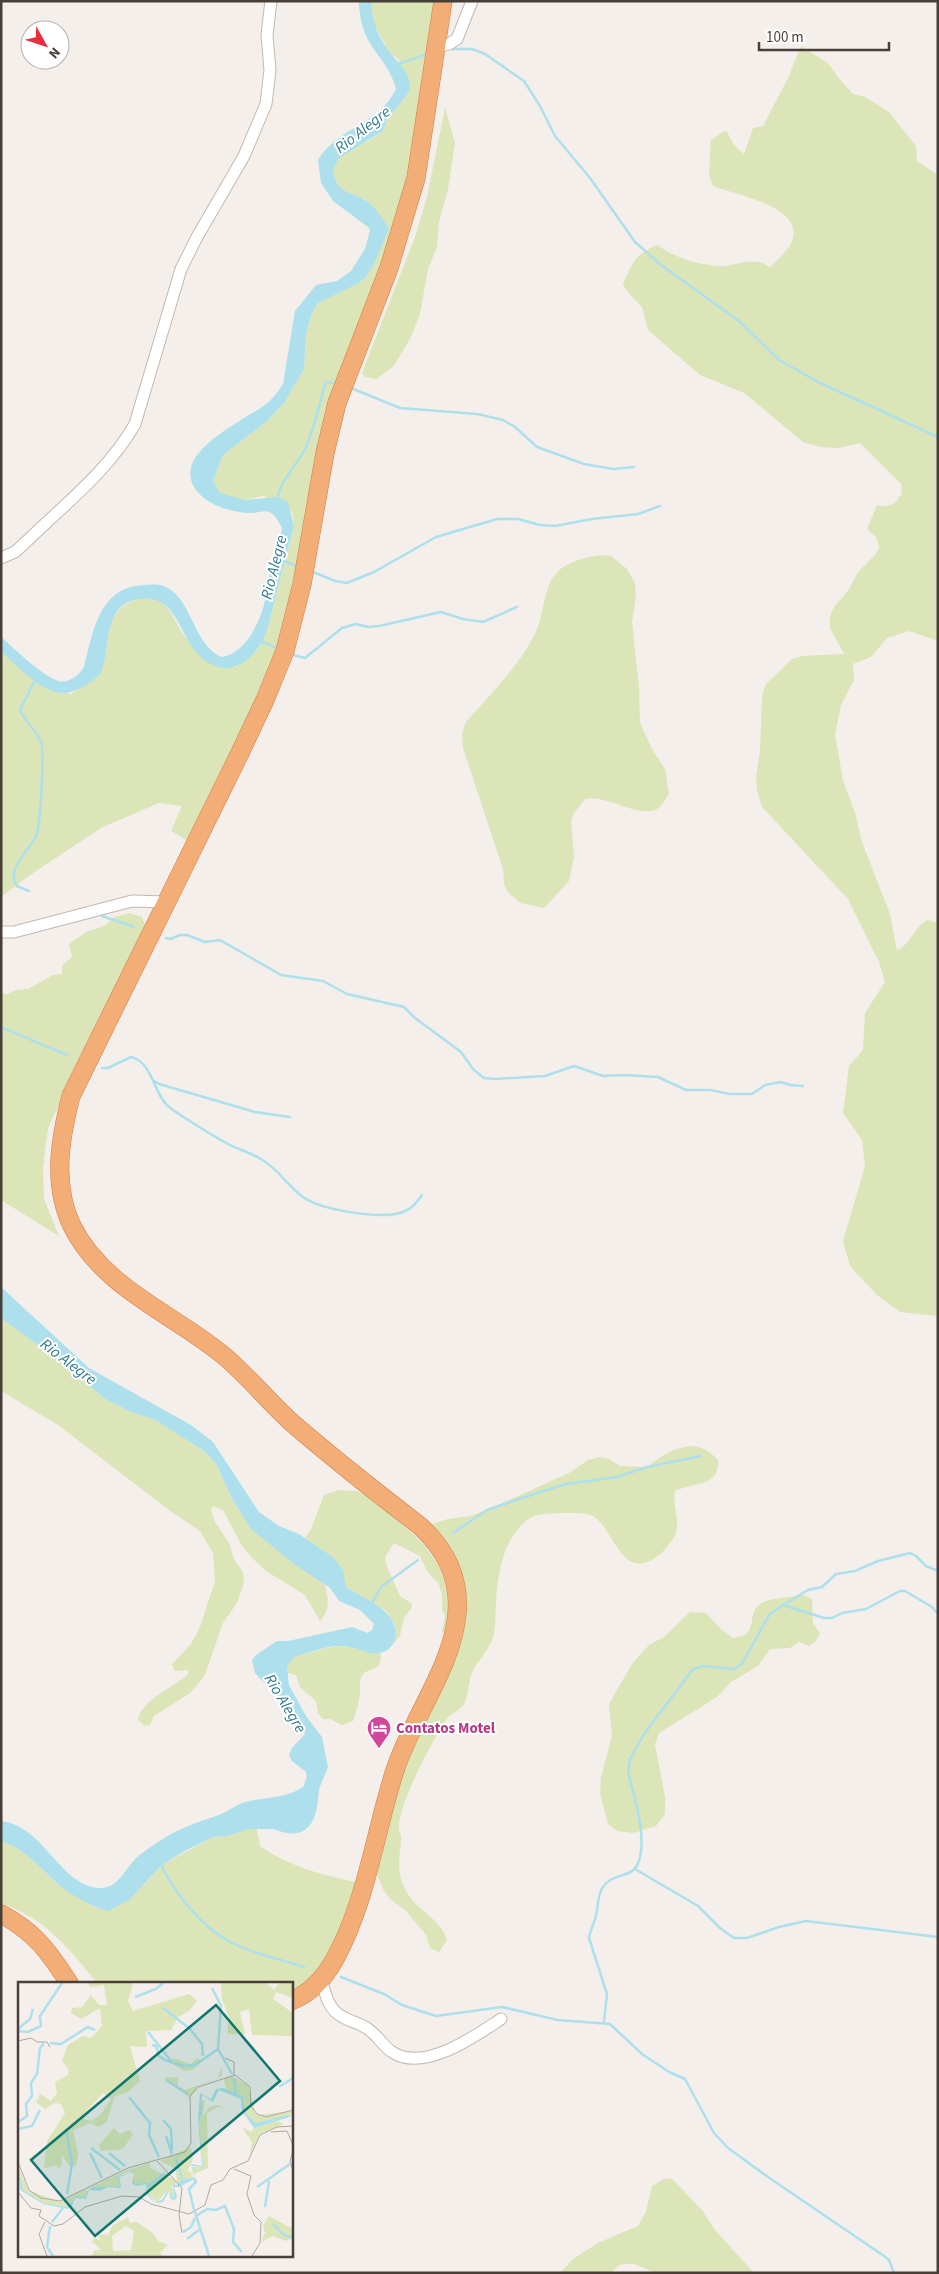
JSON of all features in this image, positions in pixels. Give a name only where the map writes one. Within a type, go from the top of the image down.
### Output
[{"type":"highway","points":[[292,2000],[313,1988],[335,1959],[345,1939],[375,1844],[395,1771],[414,1722],[440,1672],[451,1643],[457,1613],[453,1574],[445,1554],[431,1537],[302,1431],[223,1355],[127,1290],[92,1257],[72,1225],[61,1184],[58,1158],[71,1096],[239,755],[265,700],[285,651],[302,584],[325,453],[337,403],[389,268],[416,178],[443,1]]},
{"type":"highway","points":[[1,1914],[24,1927],[36,1937],[68,1982]]},
{"type":"street","points":[[1,558],[15,552],[101,470],[118,450],[135,424],[181,269],[197,237],[244,156],[266,104],[270,70],[267,36],[271,1]]},
{"type":"street","points":[[436,47],[449,44],[456,39],[472,1]]},
{"type":"street","points":[[1,932],[14,932],[132,902],[165,902]]},
{"type":"street","points":[[321,1978],[330,2005],[336,2012],[368,2029],[393,2053],[414,2059],[457,2046],[501,2019]]},
{"type":"green space","points":[[371,1],[443,1],[420,153],[358,337],[268,687],[190,842],[171,831],[182,806],[159,803],[101,828],[33,873],[1,897],[1,652],[16,664],[71,694],[101,673],[109,631],[114,617],[124,606],[137,599],[148,597],[157,599],[170,611],[189,641],[236,667],[254,653],[266,634],[294,526],[292,511],[264,496],[245,500],[219,493],[213,481],[223,455],[266,422],[284,403],[304,369],[306,334],[312,313],[318,303],[365,278],[389,229],[364,199],[343,192],[335,183],[333,169],[338,159],[344,154],[379,133],[410,91],[399,60],[389,52],[371,18]]},
{"type":"green space","points":[[801,46],[828,63],[853,94],[865,97],[889,112],[916,146],[917,161],[938,175],[938,641],[909,631],[887,638],[871,657],[853,664],[854,680],[841,705],[835,734],[843,781],[855,813],[862,842],[890,914],[897,951],[906,944],[927,920],[938,923],[938,1316],[900,1312],[877,1295],[850,1266],[843,1241],[865,1166],[862,1140],[843,1113],[849,1066],[863,1050],[865,1013],[885,982],[879,962],[848,899],[762,807],[757,790],[756,777],[760,751],[762,696],[766,684],[792,659],[801,656],[844,654],[830,628],[830,616],[834,607],[848,591],[858,572],[876,554],[879,547],[876,537],[867,529],[877,505],[892,505],[902,493],[901,484],[860,443],[839,448],[821,447],[803,442],[744,393],[700,375],[648,330],[642,307],[626,290],[623,284],[635,260],[644,252],[657,245],[679,257],[703,264],[727,266],[751,261],[770,267],[789,247],[794,234],[790,222],[782,213],[769,205],[713,186],[709,175],[711,140],[726,130],[734,145],[744,154],[753,128],[763,126],[788,78]]},
{"type":"green space","points":[[445,108],[455,143],[448,189],[439,222],[437,247],[428,269],[420,314],[410,339],[393,367],[376,379],[365,377],[362,373],[415,237],[427,197]]},
{"type":"green space","points":[[611,556],[627,569],[635,583],[636,595],[632,622],[639,688],[640,723],[653,751],[665,769],[669,794],[659,808],[650,811],[641,811],[605,800],[585,799],[574,813],[571,821],[574,857],[569,881],[544,908],[520,903],[508,892],[504,884],[503,869],[463,748],[462,734],[466,722],[506,677],[532,640],[538,627],[548,587],[556,573],[566,565],[576,561],[587,557]]},
{"type":"green space","points":[[130,913],[142,917],[145,925],[48,1128],[43,1168],[44,1199],[59,1236],[1,1200],[1,993],[7,994],[16,990],[28,989],[53,975],[62,974],[62,966],[72,957],[69,944],[86,932],[106,925],[114,917]]},
{"type":"green space","points":[[1,1318],[64,1364],[105,1399],[129,1411],[155,1420],[204,1451],[217,1465],[231,1497],[251,1529],[325,1585],[328,1604],[326,1613],[320,1621],[305,1595],[266,1571],[252,1558],[242,1546],[223,1510],[213,1506],[211,1511],[215,1522],[229,1543],[234,1559],[243,1572],[244,1583],[237,1603],[223,1623],[204,1677],[190,1693],[154,1716],[150,1725],[145,1726],[138,1720],[145,1706],[188,1674],[188,1670],[174,1671],[172,1664],[191,1644],[200,1627],[215,1581],[213,1553],[200,1531],[169,1510],[58,1425],[1,1391]]},
{"type":"green space","points":[[692,1446],[703,1449],[718,1460],[717,1469],[709,1480],[675,1491],[676,1532],[673,1539],[655,1558],[643,1563],[633,1563],[618,1549],[599,1521],[586,1514],[552,1513],[537,1515],[522,1524],[509,1544],[500,1568],[493,1637],[472,1673],[463,1705],[446,1720],[425,1757],[401,1815],[399,1827],[401,1837],[399,1864],[401,1879],[406,1891],[437,1923],[447,1940],[439,1952],[430,1948],[426,1935],[405,1910],[391,1900],[384,1891],[374,1868],[408,1757],[465,1618],[423,1527],[487,1510],[569,1473],[588,1460],[600,1457],[609,1459],[620,1466],[647,1467],[668,1453],[679,1448]]},
{"type":"green space","points":[[339,1490],[357,1491],[365,1495],[401,1523],[429,1552],[439,1568],[446,1587],[448,1608],[445,1633],[442,1632],[445,1616],[442,1610],[442,1596],[439,1584],[427,1571],[420,1556],[394,1543],[385,1557],[387,1567],[400,1596],[411,1603],[412,1607],[404,1618],[400,1636],[393,1644],[396,1630],[395,1624],[386,1611],[346,1587],[333,1557],[305,1538],[311,1529],[324,1495]]},
{"type":"green space","points":[[803,1595],[812,1599],[813,1623],[820,1634],[816,1641],[809,1646],[799,1642],[790,1648],[770,1649],[758,1666],[731,1682],[718,1696],[659,1733],[655,1744],[665,1798],[665,1814],[656,1826],[633,1833],[617,1831],[608,1824],[600,1794],[601,1778],[612,1735],[609,1704],[632,1664],[649,1645],[664,1637],[690,1612],[706,1613],[721,1629],[733,1638],[747,1633],[750,1629],[753,1614],[760,1604],[774,1599]]},
{"type":"green space","points":[[342,1646],[381,1653],[379,1665],[367,1671],[361,1678],[360,1697],[353,1721],[342,1725],[330,1719],[323,1719],[318,1713],[316,1701],[300,1687],[296,1675],[288,1673],[287,1667],[294,1657],[326,1648]]},
{"type":"green space","points":[[257,1828],[260,1846],[282,1859],[306,1869],[356,1882],[345,1923],[332,1959],[292,1997],[292,1982],[96,1982],[77,1958],[43,1926],[16,1909],[1,1904],[1,1841],[27,1855],[55,1882],[97,1908],[145,1884],[162,1865],[213,1837],[228,1836]]},
{"type":"green space","points":[[671,2178],[702,2210],[715,2230],[754,2273],[656,2273],[634,2264],[626,2264],[619,2265],[611,2273],[560,2273],[573,2259],[598,2243],[638,2226],[646,2212],[652,2186],[664,2179]]},
{"type":"water","points":[[359,1],[371,1],[378,32],[388,50],[406,72],[410,91],[387,120],[383,131],[339,158],[333,169],[340,187],[371,205],[389,229],[374,264],[365,278],[357,284],[318,303],[312,313],[306,334],[304,369],[284,403],[266,422],[223,455],[213,481],[220,493],[245,500],[277,497],[288,502],[294,526],[266,634],[260,645],[244,662],[225,668],[215,666],[205,661],[195,651],[166,606],[155,600],[134,600],[122,606],[114,618],[101,673],[86,685],[72,692],[60,693],[48,690],[1,652],[1,637],[51,678],[62,682],[66,681],[73,678],[84,667],[94,630],[105,606],[123,590],[136,586],[159,585],[175,593],[188,612],[205,644],[222,657],[238,650],[256,627],[265,601],[269,577],[282,528],[271,513],[228,510],[205,499],[194,487],[190,474],[194,461],[202,449],[229,428],[266,404],[275,395],[283,384],[295,311],[316,285],[337,281],[351,271],[365,249],[370,230],[333,201],[321,183],[318,160],[336,140],[379,111],[389,101],[396,89],[388,69],[366,35],[360,16]]},
{"type":"water","points":[[1,1287],[89,1368],[191,1425],[213,1442],[259,1512],[279,1526],[299,1534],[333,1557],[343,1570],[346,1587],[381,1608],[394,1623],[396,1632],[393,1644],[382,1652],[370,1653],[347,1646],[336,1646],[294,1657],[287,1667],[289,1685],[306,1716],[322,1737],[328,1767],[315,1799],[293,1823],[283,1827],[248,1829],[228,1836],[213,1837],[162,1865],[129,1900],[108,1911],[91,1905],[73,1895],[55,1882],[19,1849],[1,1841],[1,1821],[16,1825],[29,1833],[72,1877],[84,1884],[106,1888],[117,1881],[136,1858],[174,1832],[222,1814],[242,1803],[293,1792],[307,1783],[306,1772],[292,1761],[289,1755],[292,1748],[305,1734],[300,1721],[255,1673],[252,1660],[256,1655],[277,1641],[288,1641],[352,1627],[368,1633],[372,1630],[374,1624],[360,1610],[339,1601],[330,1588],[294,1564],[251,1529],[231,1497],[217,1465],[204,1451],[155,1420],[129,1411],[105,1399],[64,1364],[1,1318]]},
{"type":"waterway","points":[[450,49],[472,49],[485,54],[524,81],[540,106],[555,136],[590,178],[635,242],[661,265],[739,321],[779,360],[818,382],[938,437]]},
{"type":"waterway","points":[[398,64],[425,55]]},
{"type":"waterway","points":[[277,499],[285,479],[305,449],[326,382],[335,383]]},
{"type":"waterway","points":[[351,388],[400,408],[477,414],[503,420],[515,427],[537,447],[584,464],[613,469],[634,467]]},
{"type":"waterway","points":[[313,572],[335,581],[347,583],[374,572],[436,537],[497,519],[518,519],[540,525],[555,526],[592,519],[638,514],[660,506]]},
{"type":"waterway","points":[[284,561],[297,566]]},
{"type":"waterway","points":[[293,655],[305,658],[342,628],[356,624],[368,627],[379,626],[441,612],[463,619],[483,622],[517,607]]},
{"type":"waterway","points":[[260,641],[277,648]]},
{"type":"waterway","points":[[29,891],[17,886],[14,872],[37,833],[39,816],[42,771],[41,742],[20,710],[36,678]]},
{"type":"waterway","points":[[102,916],[134,927]]},
{"type":"waterway","points":[[166,938],[170,939],[180,935],[187,935],[205,942],[220,940],[281,975],[323,981],[347,994],[404,1007],[415,1018],[461,1052],[473,1069],[484,1078],[545,1076],[574,1066],[603,1076],[658,1077],[686,1090],[710,1090],[730,1094],[752,1094],[765,1085],[780,1082],[803,1086]]},
{"type":"waterway","points":[[1,1027],[67,1055]]},
{"type":"waterway","points":[[102,1068],[108,1068],[131,1057],[138,1060],[144,1065],[159,1094],[169,1107],[223,1141],[261,1159],[274,1168],[297,1193],[312,1202],[337,1210],[381,1215],[403,1212],[416,1203],[422,1195]]},
{"type":"waterway","points":[[154,1081],[255,1112],[290,1117]]},
{"type":"waterway","points":[[453,1533],[487,1510],[566,1484],[617,1477],[647,1467],[701,1456]]},
{"type":"waterway","points":[[604,2022],[607,1994],[589,1938],[601,1890],[607,1882],[634,1870],[640,1858],[640,1820],[628,1772],[630,1759],[644,1734],[693,1669],[703,1666],[733,1669],[742,1664],[769,1615],[808,1590],[822,1587],[836,1574],[855,1571],[878,1561],[910,1553],[926,1566],[938,1571]]},
{"type":"waterway","points":[[371,1605],[381,1587],[418,1560]]},
{"type":"waterway","points":[[783,1605],[824,1618],[832,1618],[842,1613],[866,1609],[900,1591],[905,1591],[932,1607],[938,1614]]},
{"type":"waterway","name":"Rio Alegre","points":[[270,1820],[288,1826],[300,1824],[309,1809],[312,1784]]},
{"type":"waterway","points":[[161,1864],[181,1897],[199,1918],[219,1935],[248,1950],[304,1967]]},
{"type":"waterway","points":[[635,1869],[698,1906],[720,1928],[734,1938],[747,1938],[779,1927],[806,1921],[938,1937]]},
{"type":"waterway","points":[[341,1977],[384,1994],[402,2005],[436,2016],[502,2007],[558,2020],[610,2024],[642,2054],[669,2072],[685,2079],[714,2133],[728,2148],[884,2256],[889,2260],[894,2273]]},
{"type":"place","name":"Contatos Motel","points":[[379,1749]]}]
